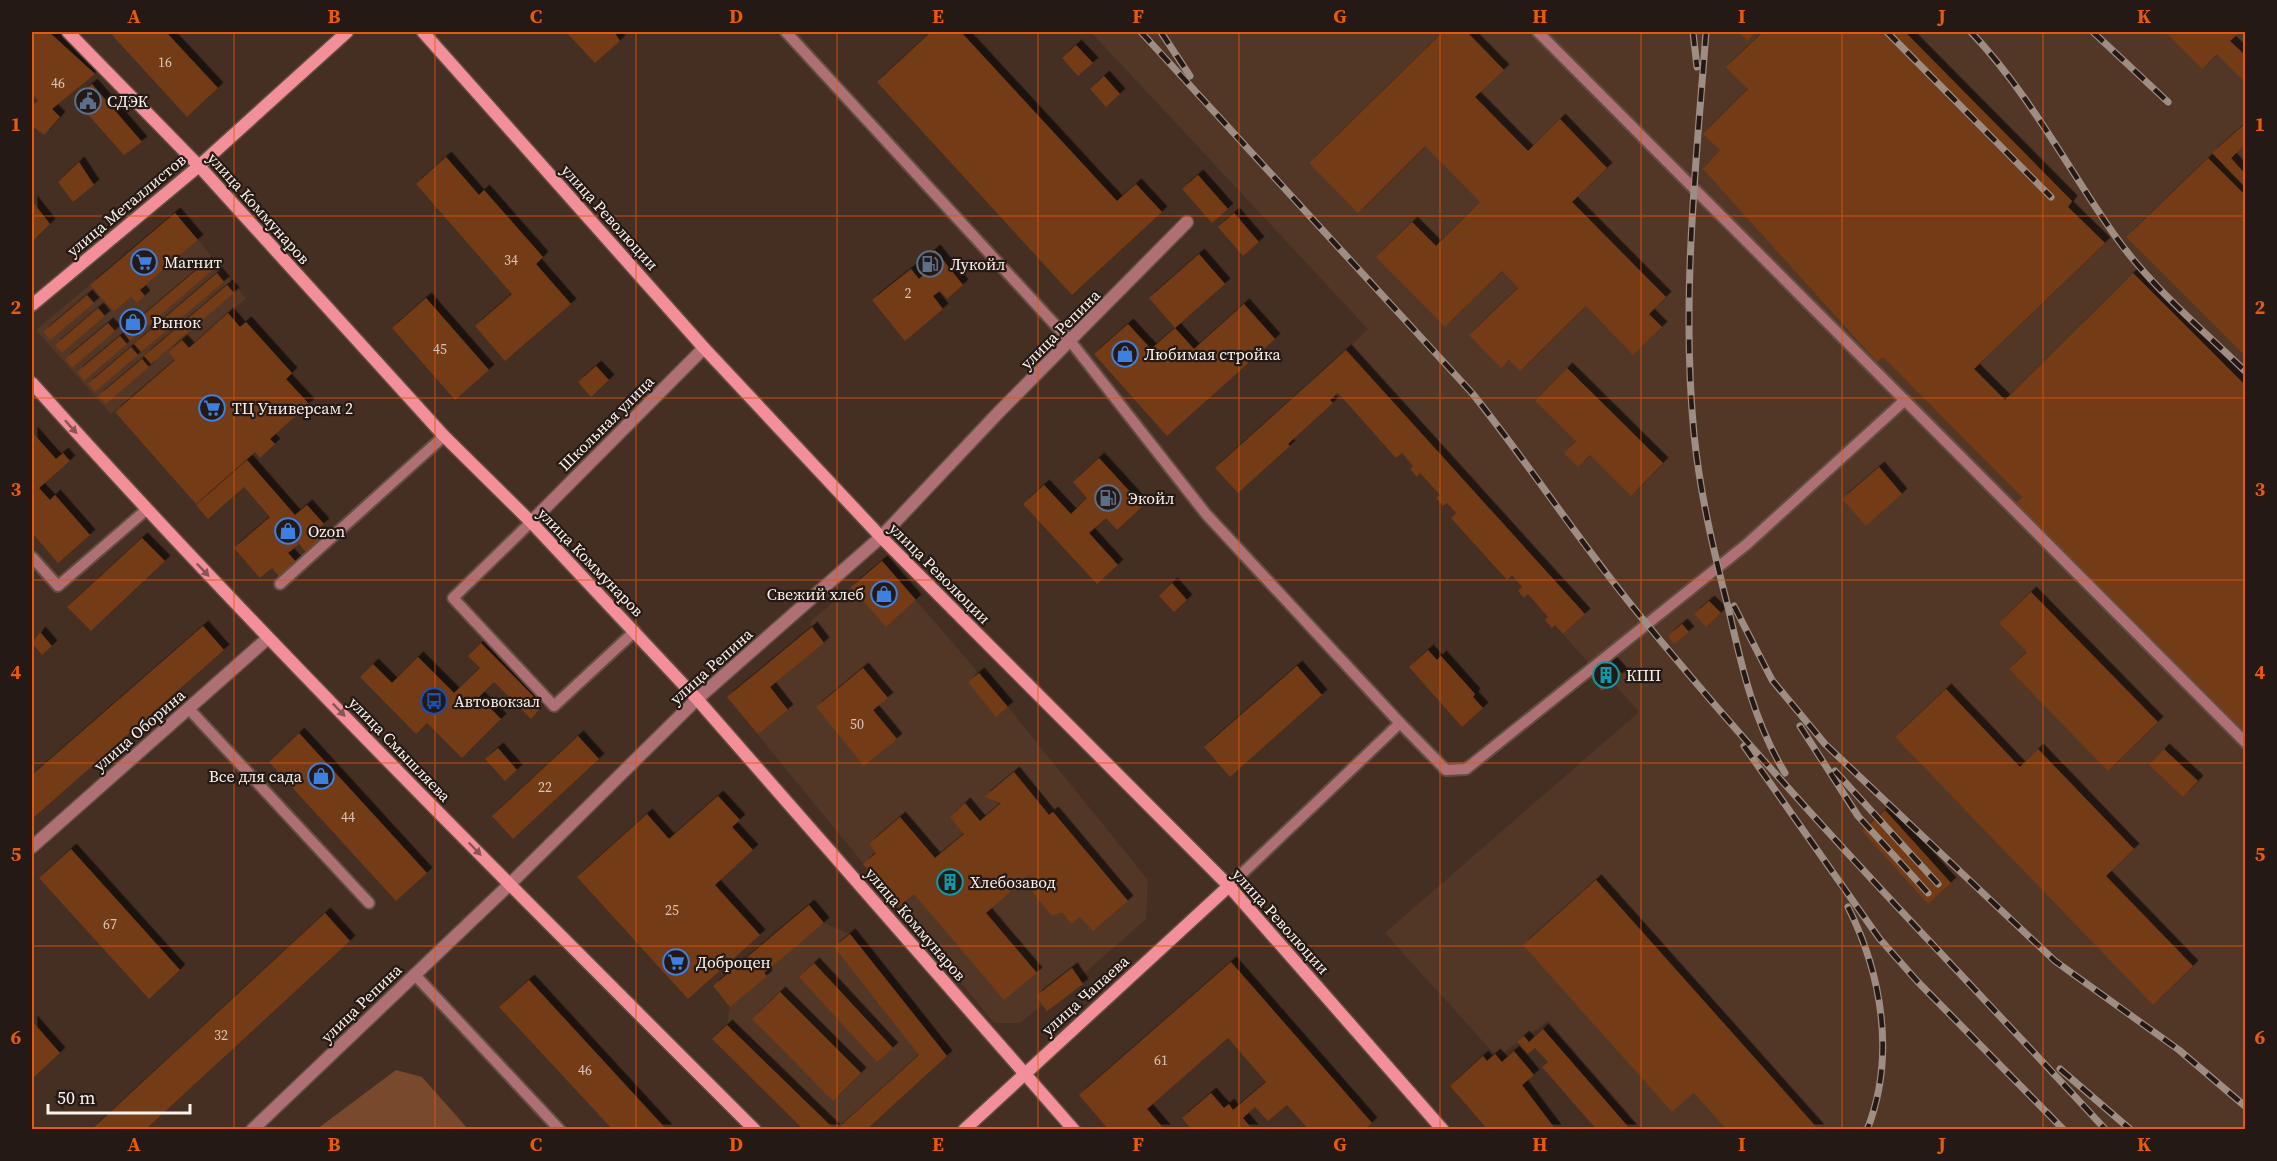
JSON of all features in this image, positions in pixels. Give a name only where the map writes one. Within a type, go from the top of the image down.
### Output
[{"type":"street","name":"улица Коммунаров","points":[[68,32],[199,166],[444,436],[531,522],[635,631],[1074,1130]]},
{"type":"street","name":"улица Металлистов","points":[[32,306],[199,166],[347,32]]},
{"type":"street","name":"улица Революции","points":[[423,32],[704,348],[881,537],[1229,886],[1443,1130]]},
{"type":"street","name":"улица Репина","points":[[252,1130],[510,884],[697,699],[881,537],[998,413],[1071,342],[1187,222]]},
{"type":"street","name":"Школьная улица","points":[[531,522],[704,348]]},
{"type":"street","name":"улица Смышляева","points":[[32,383],[146,510],[268,638],[755,1130]]},
{"type":"street","name":"улица Оборина","points":[[32,847],[268,638]]},
{"type":"street","name":"улица Чапаева","points":[[964,1130],[1229,886]]},
{"type":"lane","points":[[786,32],[1071,342],[1206,514],[1446,770],[1466,769],[1747,544],[1905,400]]},
{"type":"lane","points":[[1538,32],[2246,743]]},
{"type":"lane","points":[[280,584],[444,436]]},
{"type":"lane","points":[[32,557],[58,586],[146,510]]},
{"type":"lane","points":[[531,522],[453,598],[554,706],[635,631]]},
{"type":"lane","points":[[189,709],[369,903]]},
{"type":"lane","points":[[1229,886],[1400,723]]},
{"type":"lane","points":[[414,975],[560,1130]]},
{"type":"shaded area","points":[[1091,32],[2245,32],[2245,1129],[1642,1129],[1548,1021],[1497,1057],[1385,933],[1639,712],[1613,682],[1602,691],[1595,670],[1563,634],[1585,613],[1346,350],[1368,329]]},
{"type":"shaded area","name":"Рынок","points":[[198,240],[246,298],[189,348],[182,340],[168,352],[175,360],[111,414],[36,330],[90,285],[114,312],[131,297],[137,303],[145,296],[140,290]]},
{"type":"shaded area","name":"Хлебозавод","points":[[882,561],[1008,707],[1148,880],[1146,919],[1079,978],[1083,984],[1047,1011],[1042,1005],[1020,1023],[994,1023],[727,697],[811,627],[811,621]]},
{"type":"shaded area","points":[[824,923],[850,934],[947,1056],[866,1129],[804,1129],[712,1039],[727,1025],[730,1007],[713,986],[784,927],[798,944]]},
{"type":"shaded area","points":[[396,1070],[422,1077],[468,1129],[317,1129]]},
{"type":"building","points":[[32,32],[49,32],[95,74],[52,109],[60,117],[44,135],[32,126],[32,105],[38,101],[32,93]]},
{"type":"building","points":[[117,32],[166,32],[218,88],[187,117],[112,35]]},
{"type":"building","points":[[566,32],[614,32],[620,41],[595,63]]},
{"type":"building","points":[[931,32],[961,32],[1117,201],[1136,184],[1162,212],[1072,295],[877,82]]},
{"type":"building","points":[[1443,32],[1467,32],[1504,70],[1475,97],[1528,151],[1560,119],[1607,168],[1572,202],[1666,297],[1649,314],[1662,327],[1633,355],[1586,306],[1520,371],[1509,360],[1501,368],[1469,335],[1518,288],[1502,271],[1445,327],[1376,257],[1412,222],[1436,246],[1480,202],[1425,146],[1358,213],[1309,163]]},
{"type":"building","points":[[1739,32],[1756,32],[1747,41]]},
{"type":"building","points":[[1763,32],[1905,32],[2072,201],[2068,207],[2105,243],[1974,369],[2005,400],[2133,273],[2246,386],[2246,734],[2243,736],[2015,504],[2022,497],[1883,357],[1877,362],[1703,169],[1720,150],[1703,134],[1748,89],[1726,67]]},
{"type":"building","points":[[2165,32],[2240,32],[2230,41],[2246,56],[2246,83],[2217,54],[2202,69]]},
{"type":"building","points":[[1076,45],[1093,63],[1078,76],[1062,58]]},
{"type":"building","points":[[1104,76],[1120,94],[1106,107],[1090,89]]},
{"type":"building","points":[[92,84],[142,142],[124,155],[74,99]]},
{"type":"building","points":[[2246,123],[2246,144],[2231,158],[2246,175],[2246,188],[2212,153]]},
{"type":"building","points":[[446,157],[479,195],[484,190],[543,257],[536,264],[571,304],[505,361],[475,326],[512,294],[416,184]]},
{"type":"building","points":[[2208,158],[2246,196],[2246,357],[2126,237]]},
{"type":"building","points":[[79,162],[94,185],[73,202],[58,182]]},
{"type":"building","points":[[1198,175],[1228,209],[1212,223],[1182,189]]},
{"type":"building","points":[[32,201],[50,224],[32,242]]},
{"type":"building","name":"Магнит","points":[[175,213],[198,240],[140,290],[145,296],[137,303],[131,297],[114,312],[90,285]]},
{"type":"building","points":[[1234,213],[1259,242],[1243,256],[1218,227]]},
{"type":"building","points":[[935,250],[963,285],[947,299],[940,291],[933,296],[943,309],[905,341],[872,300],[911,269],[919,279],[926,273],[918,264]]},
{"type":"building","points":[[1199,254],[1225,284],[1175,328],[1149,298]]},
{"type":"building","points":[[206,262],[213,270],[130,341],[123,332]]},
{"type":"building","points":[[217,273],[224,282],[141,352],[134,344]]},
{"type":"building","points":[[227,285],[234,293],[151,364],[144,356]]},
{"type":"building","points":[[87,295],[94,303],[50,340],[43,332]]},
{"type":"building","points":[[426,298],[489,370],[455,400],[392,328]]},
{"type":"building","points":[[1244,304],[1275,339],[1167,436],[1094,354],[1128,324],[1151,349],[1175,328],[1194,349]]},
{"type":"building","points":[[98,308],[105,316],[62,353],[55,345]]},
{"type":"building","name":"ТЦ Универсам 2","points":[[228,313],[240,327],[246,322],[292,373],[286,379],[309,404],[270,439],[275,444],[260,458],[255,452],[196,504],[115,412],[175,360],[168,352],[182,340],[189,348]]},
{"type":"building","points":[[108,323],[115,331],[72,368],[65,359]]},
{"type":"building","points":[[120,336],[127,344],[84,381],[77,372]]},
{"type":"building","points":[[131,347],[138,355],[95,392],[88,384]]},
{"type":"building","points":[[1346,350],[1585,614],[1563,634],[1555,625],[1552,628],[1545,620],[1548,617],[1528,594],[1524,598],[1518,591],[1522,587],[1512,575],[1507,580],[1451,518],[1456,513],[1447,503],[1443,506],[1436,498],[1440,495],[1420,473],[1417,477],[1410,469],[1413,466],[1402,453],[1396,458],[1338,393],[1330,400],[1333,403],[1288,444],[1290,446],[1238,493],[1215,468]]},
{"type":"building","points":[[142,359],[149,367],[106,404],[98,396]]},
{"type":"building","points":[[596,366],[609,380],[591,397],[578,382]]},
{"type":"building","points":[[1567,368],[1663,463],[1631,496],[1590,455],[1578,467],[1564,453],[1576,441],[1535,401]]},
{"type":"building","points":[[32,432],[56,459],[63,453],[70,461],[39,488],[50,500],[55,495],[90,535],[58,563],[32,533]]},
{"type":"building","points":[[1099,458],[1143,506],[1117,530],[1106,518],[1089,533],[1118,565],[1097,584],[1023,504],[1044,485],[1071,514],[1087,498],[1073,482]]},
{"type":"building","points":[[247,460],[295,515],[307,505],[324,524],[313,533],[322,542],[308,555],[299,544],[288,553],[298,564],[281,579],[272,568],[260,578],[234,548],[270,517],[244,487],[208,519],[196,505]]},
{"type":"building","points":[[1879,467],[1902,494],[1866,526],[1842,499]]},
{"type":"building","points":[[142,538],[165,561],[91,631],[67,607]]},
{"type":"building","name":"Свежий хлеб","points":[[882,561],[916,600],[886,627],[851,587]]},
{"type":"building","points":[[1172,583],[1187,600],[1174,612],[1159,596]]},
{"type":"building","points":[[2031,592],[2158,722],[2108,771],[2009,669],[2027,652],[1999,623]]},
{"type":"building","points":[[1709,601],[1721,613],[1706,627],[1694,614]]},
{"type":"building","points":[[1682,624],[1689,632],[1674,644],[1668,636]]},
{"type":"building","points":[[203,626],[224,650],[32,819],[32,775]]},
{"type":"building","points":[[812,627],[824,643],[770,687],[788,710],[758,734],[727,697]]},
{"type":"building","points":[[40,632],[52,646],[42,655],[32,643]]},
{"type":"building","name":"Автовокзал","points":[[481,643],[543,706],[531,719],[494,682],[479,697],[501,719],[462,758],[427,723],[416,734],[360,677],[373,664],[392,683],[418,657],[454,693],[480,668],[468,656]]},
{"type":"building","points":[[1428,650],[1437,660],[1441,656],[1475,694],[1473,697],[1483,708],[1462,727],[1409,667]]},
{"type":"building","name":"КПП","points":[[1609,659],[1622,674],[1602,691],[1589,676]]},
{"type":"building","points":[[1297,666],[1322,695],[1230,777],[1204,747]]},
{"type":"building","points":[[863,668],[888,698],[873,710],[897,739],[864,766],[816,707]]},
{"type":"building","points":[[979,673],[1008,707],[996,717],[968,682]]},
{"type":"building","points":[[1946,689],[2020,767],[2038,749],[2134,849],[2106,876],[2193,966],[2153,1005],[1895,737]]},
{"type":"building","points":[[299,733],[427,873],[396,901],[269,762]]},
{"type":"building","points":[[578,736],[599,759],[513,839],[492,816]]},
{"type":"building","points":[[498,748],[517,770],[505,781],[485,759]]},
{"type":"building","points":[[2164,749],[2198,781],[2183,797],[2149,765]]},
{"type":"building","name":"Хлебозавод","points":[[1014,772],[1049,815],[1053,812],[1128,901],[1093,931],[1080,917],[1071,924],[1062,912],[1052,916],[1029,888],[1030,875],[986,913],[1037,973],[1004,1000],[914,894],[899,907],[863,864],[876,853],[869,844],[900,817],[935,858],[964,834],[950,817],[965,803],[980,821],[1001,803],[984,797]]},
{"type":"building","points":[[718,796],[740,820],[732,827],[753,850],[715,885],[760,935],[688,999],[577,877],[647,814],[669,839]]},
{"type":"building","points":[[1885,810],[1951,883],[1928,904],[1862,831]]},
{"type":"building","points":[[71,849],[180,970],[149,999],[39,878]]},
{"type":"building","points":[[1596,880],[1819,1130],[1727,1130],[1694,1093],[1672,1112],[1523,945]]},
{"type":"building","points":[[809,905],[824,923],[764,973],[767,976],[730,1007],[713,986]]},
{"type":"building","points":[[325,913],[350,941],[145,1130],[91,1130]]},
{"type":"building","points":[[850,934],[947,1056],[866,1130],[836,1130],[919,1055],[834,947]]},
{"type":"building","points":[[1231,962],[1372,1123],[1364,1130],[1309,1130],[1287,1105],[1268,1121],[1255,1107],[1243,1118],[1253,1130],[1192,1130],[1182,1118],[1211,1093],[1224,1108],[1229,1104],[1233,1110],[1266,1082],[1228,1038],[1147,1109],[1165,1130],[1109,1130],[1079,1095]]},
{"type":"building","points":[[814,963],[893,1048],[877,1062],[799,977]]},
{"type":"building","points":[[1072,968],[1083,984],[1047,1011],[1036,996]]},
{"type":"building","points":[[529,980],[667,1130],[613,1130],[499,1007]]},
{"type":"building","points":[[780,992],[861,1073],[833,1101],[752,1019]]},
{"type":"building","points":[[32,1021],[60,1053],[32,1079]]},
{"type":"building","points":[[727,1025],[835,1130],[804,1130],[712,1039]]},
{"type":"building","points":[[1543,1029],[1631,1130],[1597,1130],[1542,1067],[1548,1062],[1535,1048],[1528,1054],[1517,1042],[1524,1036],[1529,1042]]},
{"type":"building","points":[[1514,1051],[1534,1075],[1522,1085],[1556,1130],[1488,1130],[1450,1086],[1483,1056],[1487,1061],[1495,1054],[1502,1062]]},
{"type":"railway","points":[[1141,32],[1472,393],[1623,595],[1757,753],[2106,1130]]},
{"type":"railway","points":[[1161,32],[1190,76]]},
{"type":"railway","points":[[1693,32],[1697,67]]},
{"type":"railway","points":[[1706,32],[1694,182],[1689,283],[1690,384],[1694,434],[1708,523],[1744,674],[1765,734],[1785,773]]},
{"type":"railway","points":[[1887,32],[2051,197]]},
{"type":"railway","points":[[1971,32],[1992,55],[2029,104],[2127,252],[2176,306],[2246,372]]},
{"type":"railway","points":[[2093,32],[2168,102]]},
{"type":"railway","points":[[1734,606],[1772,680],[1825,744],[2055,961],[2179,1050],[2246,1107]]},
{"type":"railway","points":[[1800,726],[1858,816],[1928,893]]},
{"type":"railway","points":[[1744,746],[1879,938],[1917,981],[2064,1130]]},
{"type":"railway","points":[[1835,771],[1938,884]]},
{"type":"railway","points":[[1848,907],[1869,960],[1877,988],[1881,1017],[1883,1045],[1881,1074],[1876,1102],[1867,1130]]},
{"type":"railway","points":[[2060,1069],[2131,1130]]},
{"type":"place","name":"СДЭК","points":[[88,101]]},
{"type":"place","name":"Магнит","points":[[144,262]]},
{"type":"place","name":"Лукойл","points":[[930,264]]},
{"type":"place","name":"Рынок","points":[[133,322]]},
{"type":"place","name":"Любимая стройка","points":[[1125,354]]},
{"type":"place","name":"ТЦ Универсам 2","points":[[212,408]]},
{"type":"place","name":"Экойл","points":[[1108,498]]},
{"type":"place","name":"Ozon","points":[[288,531]]},
{"type":"place","name":"Свежий хлеб","points":[[884,594]]},
{"type":"place","name":"КПП","points":[[1606,675]]},
{"type":"place","name":"Автовокзал","points":[[434,701]]},
{"type":"place","name":"Все для сада","points":[[321,776]]},
{"type":"place","name":"Хлебозавод","points":[[950,882]]},
{"type":"place","name":"Доброцен","points":[[676,962]]}]
